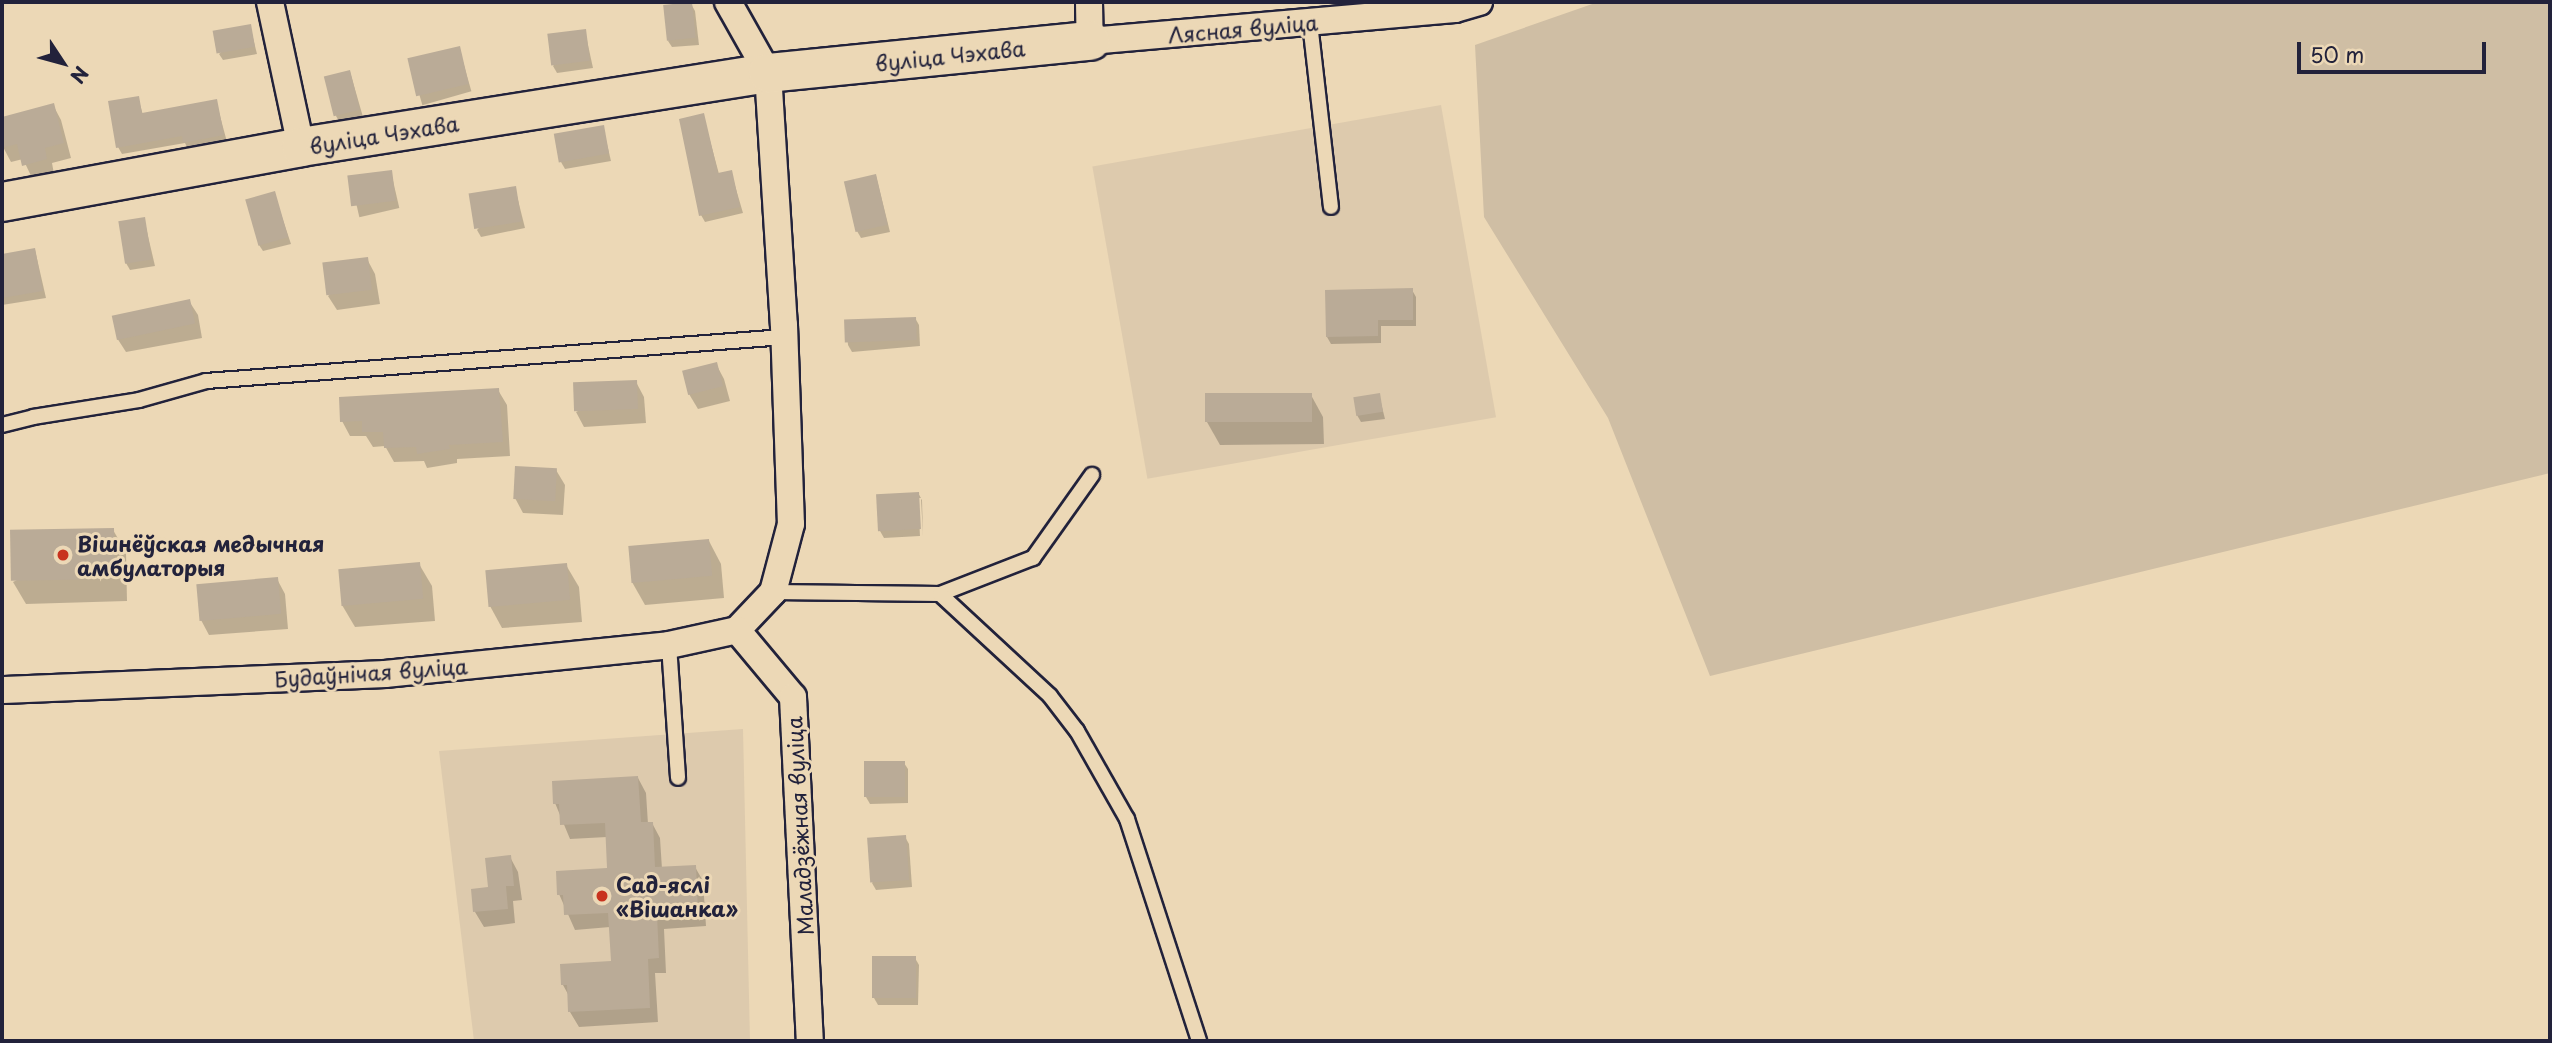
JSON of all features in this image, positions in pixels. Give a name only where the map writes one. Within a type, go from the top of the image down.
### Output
[{"type":"street","points":[[270,2],[301,147]]},
{"type":"street","points":[[728,2],[768,73],[784,337],[791,524],[773,592],[737,630]]},
{"type":"street","points":[[1089,2],[1090,41]]},
{"type":"street","name":"Лясная вуліца","points":[[1090,41],[1455,9],[1479,2]]},
{"type":"street","name":"вуліца Чэхава","points":[[2,202],[301,147],[768,73],[1090,41]]},
{"type":"street","name":"Будаўнічая вуліца","points":[[2,690],[385,674],[668,645],[737,630]]},
{"type":"street","name":"Маладзёжная вуліца","points":[[737,630],[793,697],[810,1041]]},
{"type":"lane","points":[[1310,23],[1331,207]]},
{"type":"lane","points":[[2,425],[33,417],[139,400],[206,381],[784,337]]},
{"type":"lane","points":[[773,592],[940,594],[1033,558],[1092,475]]},
{"type":"lane","points":[[940,594],[1050,696],[1077,731],[1127,819],[1199,1041]]},
{"type":"lane","points":[[668,645],[678,778]]},
{"type":"shaded area","points":[[1598,2],[2550,2],[2550,473],[1710,676],[1608,418],[1484,217],[1475,45]]},
{"type":"shaded area","points":[[1441,105],[1496,417],[1147,479],[1092,166]]},
{"type":"shaded area","name":"Сад-яслі «Вішанка»","points":[[743,729],[750,1041],[474,1041],[439,751]]},
{"type":"building","points":[[692,2],[696,38],[667,41],[663,5]]},
{"type":"building","points":[[251,24],[255,47],[217,53],[213,31]]},
{"type":"building","points":[[586,29],[590,61],[551,66],[547,34]]},
{"type":"building","points":[[460,46],[469,84],[416,96],[407,58]]},
{"type":"building","points":[[350,70],[360,110],[334,116],[324,77]]},
{"type":"building","points":[[139,96],[142,113],[217,99],[224,135],[183,143],[182,136],[116,148],[108,101]]},
{"type":"building","points":[[54,103],[64,143],[45,148],[47,159],[22,166],[17,144],[2,148],[2,117]]},
{"type":"building","points":[[704,113],[718,173],[732,170],[740,207],[699,216],[679,119]]},
{"type":"building","points":[[604,125],[609,154],[559,162],[554,134]]},
{"type":"building","points":[[392,170],[396,201],[351,206],[347,175]]},
{"type":"building","points":[[876,174],[888,225],[856,232],[844,181]]},
{"type":"building","points":[[516,186],[522,222],[474,229],[469,194]]},
{"type":"building","points":[[275,191],[288,237],[258,246],[245,200]]},
{"type":"building","points":[[145,217],[152,259],[125,264],[118,221]]},
{"type":"building","points":[[35,248],[43,291],[2,298],[2,254]]},
{"type":"building","points":[[368,257],[372,290],[326,295],[322,263]]},
{"type":"building","points":[[1413,288],[1413,320],[1378,320],[1378,336],[1326,337],[1325,290]]},
{"type":"building","points":[[190,299],[195,323],[117,340],[112,316]]},
{"type":"building","points":[[916,317],[917,340],[845,342],[844,320]]},
{"type":"building","points":[[717,362],[723,386],[688,395],[682,371]]},
{"type":"building","points":[[637,380],[638,409],[574,411],[573,382]]},
{"type":"building","points":[[499,388],[503,442],[449,445],[450,449],[417,454],[416,447],[384,448],[383,432],[362,432],[362,421],[340,422],[339,397]]},
{"type":"building","points":[[1205,393],[1312,393],[1312,422],[1205,422]]},
{"type":"building","points":[[1380,393],[1383,412],[1356,416],[1353,397]]},
{"type":"building","points":[[515,466],[557,468],[555,501],[513,499]]},
{"type":"building","points":[[919,492],[921,529],[878,531],[876,494]]},
{"type":"building","name":"Вішнёўская медычная амбулаторыя","points":[[114,528],[115,579],[11,581],[10,530]]},
{"type":"building","points":[[709,539],[712,576],[632,583],[628,546]]},
{"type":"building","points":[[420,562],[423,599],[342,606],[338,569]]},
{"type":"building","points":[[567,563],[570,600],[489,607],[485,570]]},
{"type":"building","points":[[278,577],[281,614],[200,621],[196,584]]},
{"type":"building","points":[[864,761],[905,761],[905,797],[864,797]]},
{"type":"building","points":[[638,776],[641,822],[653,822],[655,867],[696,865],[698,911],[657,914],[659,958],[648,959],[650,1008],[568,1012],[567,985],[561,985],[560,964],[611,961],[608,913],[564,915],[563,895],[557,895],[556,871],[607,868],[605,823],[560,825],[559,804],[553,804],[552,781]]},
{"type":"building","points":[[906,835],[909,880],[870,883],[867,838]]},
{"type":"building","points":[[511,855],[514,886],[506,886],[508,909],[473,912],[471,889],[488,887],[485,858]]},
{"type":"building","points":[[872,956],[916,956],[916,998],[872,998]]},
{"type":"place","name":"Вішнёўская медычная амбулаторыя","points":[[63,555]]},
{"type":"place","name":"Сад-яслі «Вішанка»","points":[[602,896]]}]
